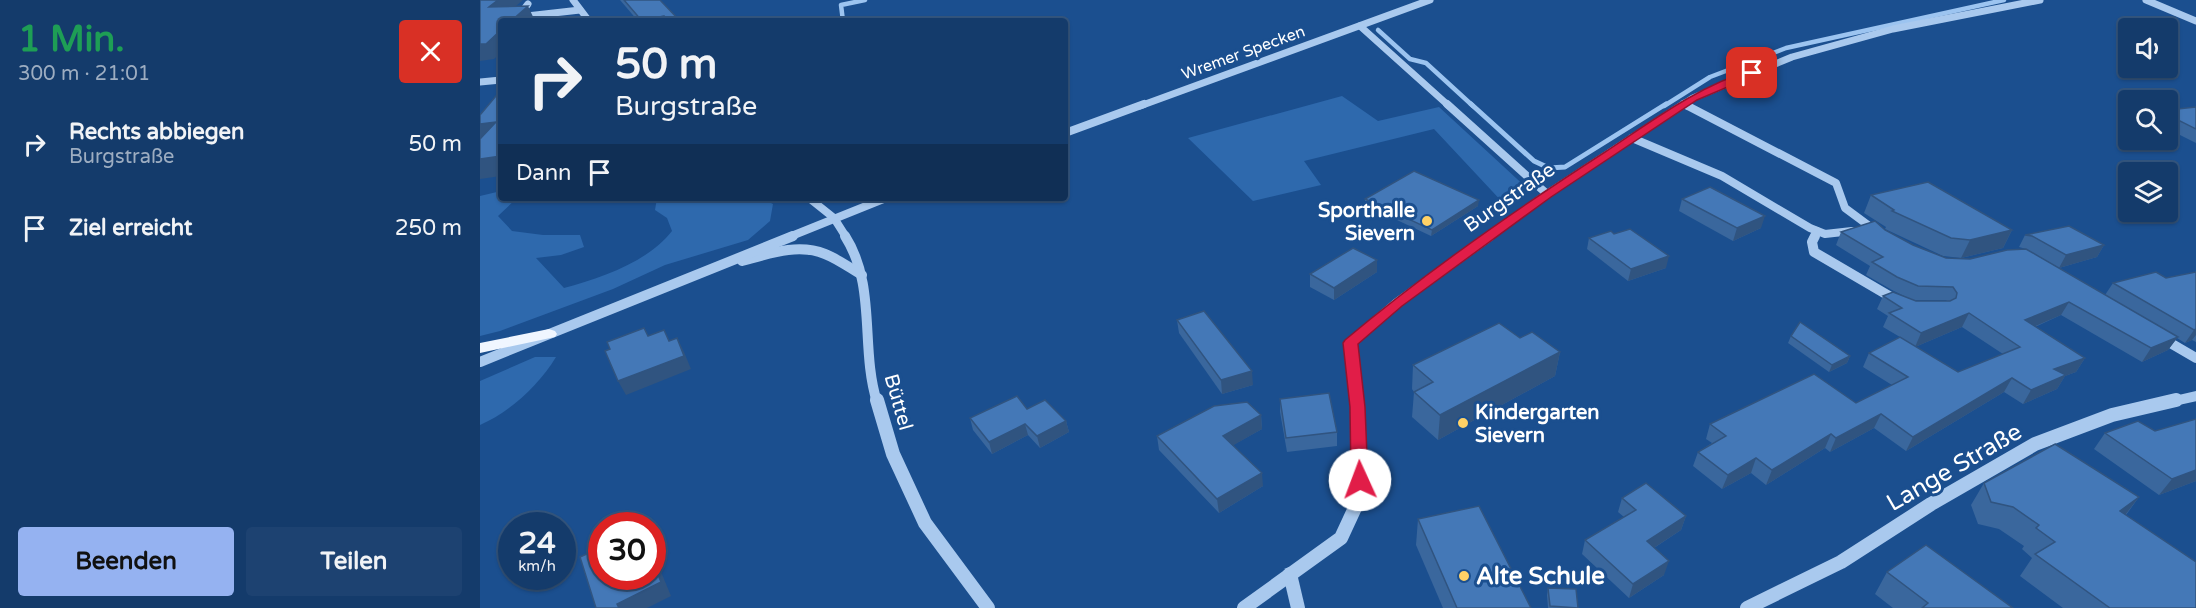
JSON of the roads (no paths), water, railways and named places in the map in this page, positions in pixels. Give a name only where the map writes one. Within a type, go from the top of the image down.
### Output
[{"type":"main road","points":[[480,348],[549,334]]},
{"type":"street","points":[[573,0],[587,18]]},
{"type":"street","name":"Wremer Specken","points":[[1068,132],[1430,0]]},
{"type":"street","name":"Burgstraße","points":[[1244,608],[1341,538],[1360,497],[1358,407],[1350,343],[1397,303],[1547,194],[1684,104],[1792,57],[1893,29],[2040,0]]},
{"type":"street","points":[[2146,0],[2196,21]]},
{"type":"street","points":[[528,4],[518,17],[580,10]]},
{"type":"street","points":[[1360,26],[1547,194]]},
{"type":"street","points":[[480,82],[498,80]]},
{"type":"street","points":[[1684,104],[1836,183],[1845,208],[1887,237]]},
{"type":"street","points":[[1632,138],[1722,177],[1825,234],[1844,233],[1870,226]]},
{"type":"street","name":"Büttel","points":[[813,201],[834,218],[852,246],[862,275],[866,299],[870,379],[893,454],[925,523],[988,608]]},
{"type":"street","points":[[480,362],[878,201]]},
{"type":"street","points":[[1817,231],[1812,242],[1814,252],[1888,297],[1910,307]]},
{"type":"street","points":[[713,268],[784,251],[807,249],[822,252],[862,275]]},
{"type":"street","points":[[2148,329],[2196,358]]},
{"type":"street","name":"Lange Straße","points":[[1747,608],[1841,562],[1952,491],[2035,444],[2112,415],[2196,396]]},
{"type":"street","points":[[1290,574],[1298,608]]},
{"type":"waterway","points":[[843,18],[841,5],[865,0]]},
{"type":"waterway","points":[[1664,106],[1710,77],[1786,48],[2004,0]]},
{"type":"waterway","points":[[1378,30],[1410,59],[1426,63],[1473,106]]},
{"type":"waterway","points":[[1471,104],[1534,161],[1549,168],[1565,167],[1666,104]]},
{"type":"place","name":"Sporthalle Sievern","points":[[1427,221]]},
{"type":"place","name":"Kindergarten Sievern","points":[[1463,423]]},
{"type":"place","name":"Alte Schule","points":[[1464,576]]}]
